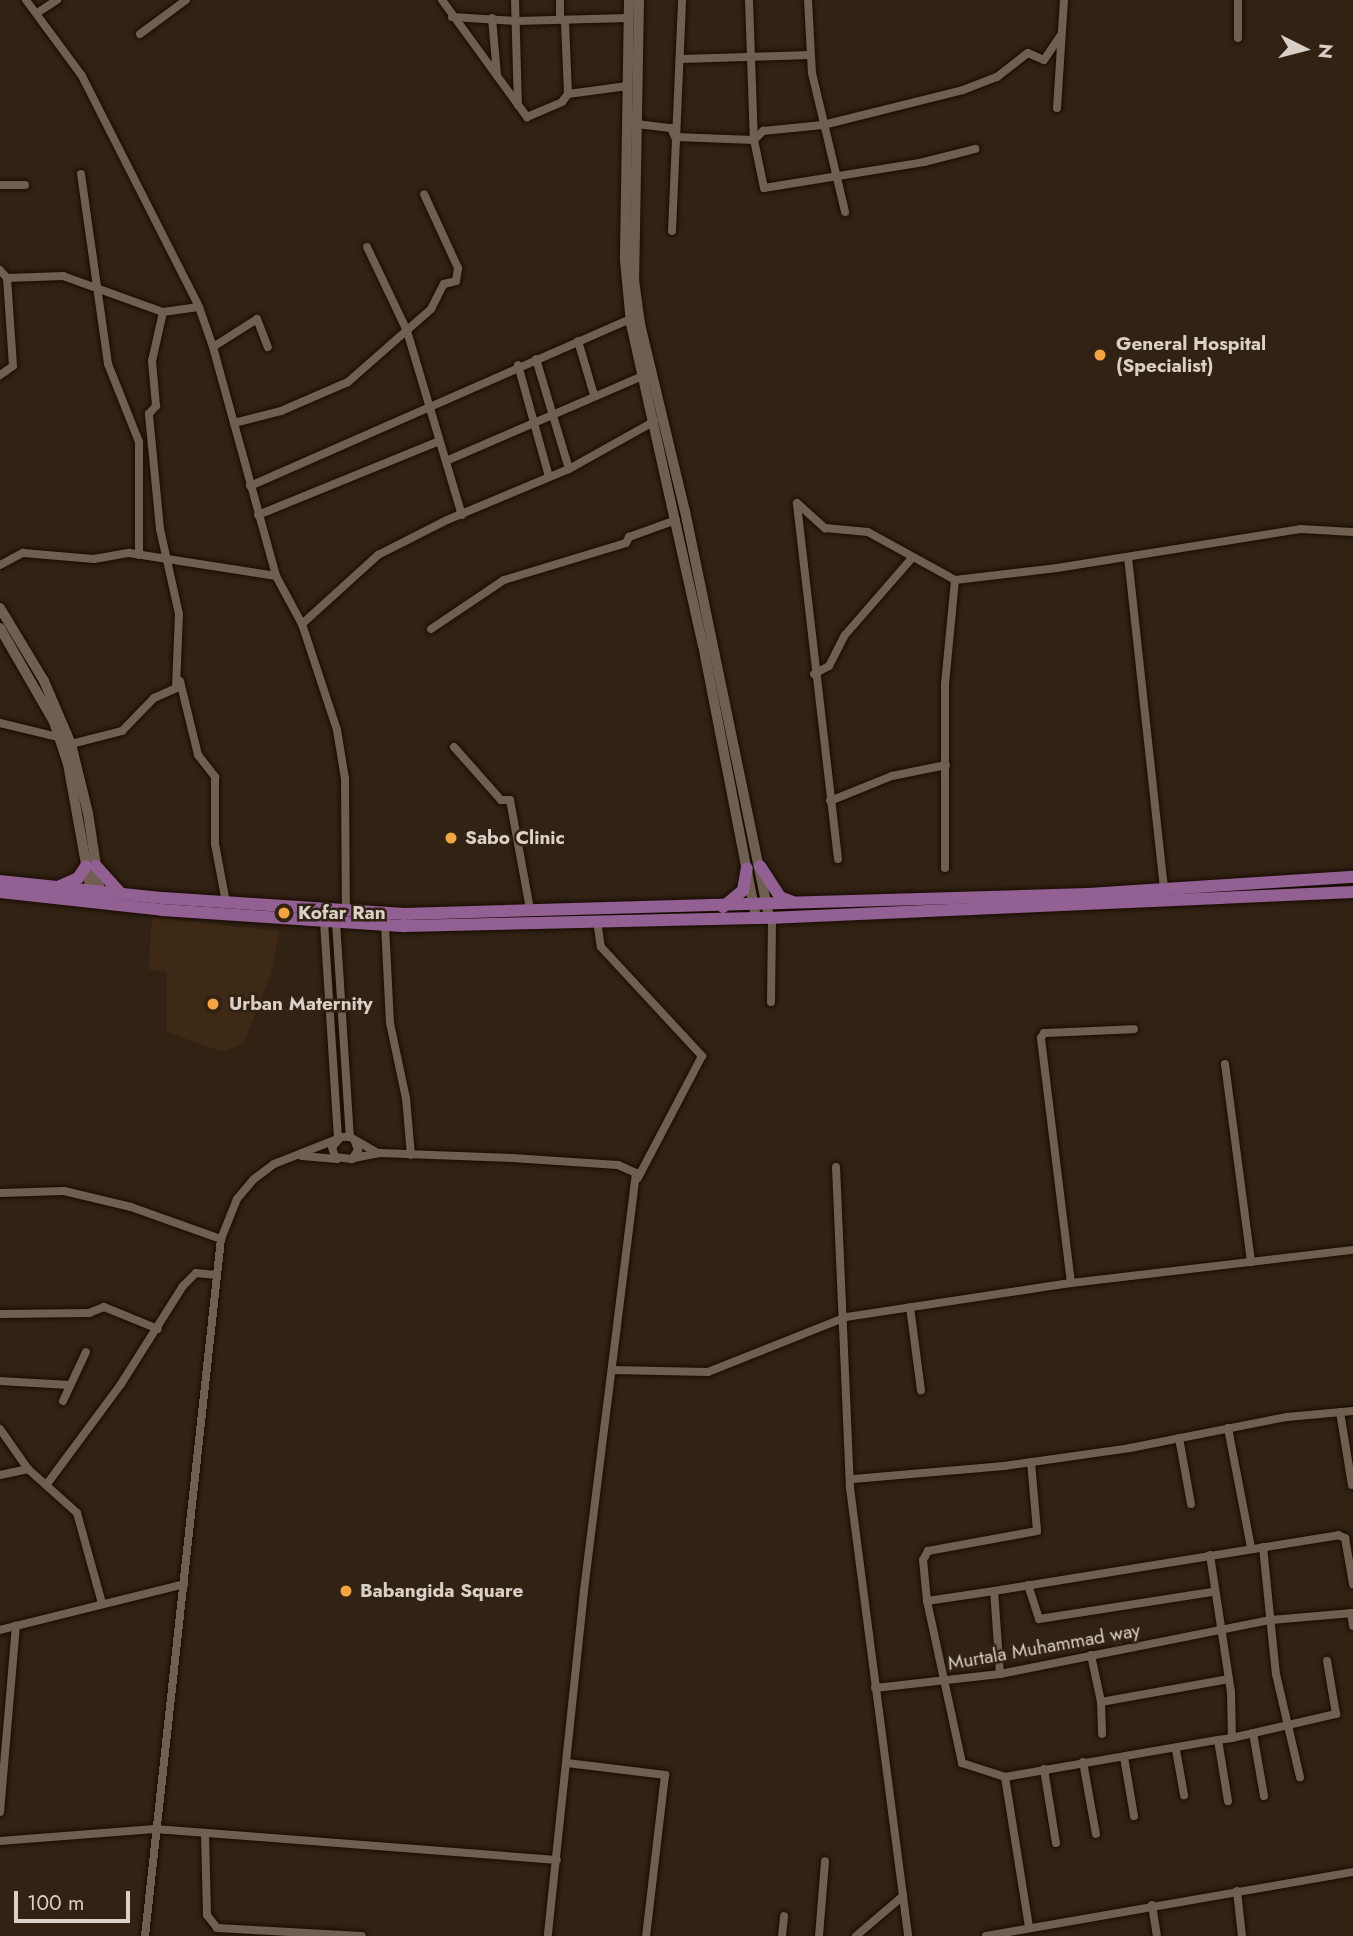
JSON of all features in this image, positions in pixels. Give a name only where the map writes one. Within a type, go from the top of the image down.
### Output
[{"type":"main road","points":[[59,886],[78,878],[91,866],[120,893]]},
{"type":"main road","points":[[722,907],[743,890],[754,867],[780,897],[796,903]]},
{"type":"main road","points":[[0,881],[59,886],[96,896],[120,893],[404,914],[530,909],[722,907],[764,913],[796,903],[1037,901],[1164,889],[1353,877]]},
{"type":"main road","points":[[0,892],[96,896],[330,922],[385,925],[597,920],[1037,901],[1353,892]]},
{"type":"street","points":[[26,0],[82,76],[198,307],[213,347],[276,576],[302,624],[337,730],[345,779],[346,911]]},
{"type":"street","points":[[37,13],[57,0]]},
{"type":"street","points":[[442,0],[527,117],[562,102],[568,94],[565,22],[560,17],[560,0]]},
{"type":"street","points":[[515,0],[518,105]]},
{"type":"street","points":[[629,0],[625,260],[631,319],[764,913],[771,1002]]},
{"type":"street","points":[[639,0],[634,280],[640,324],[754,867]]},
{"type":"street","points":[[672,231],[682,0]]},
{"type":"street","points":[[749,0],[754,140],[764,188],[769,190],[837,178],[975,149]]},
{"type":"street","points":[[808,0],[810,55],[823,125],[845,212]]},
{"type":"street","points":[[1057,108],[1064,0]]},
{"type":"street","points":[[1238,0],[1238,38]]},
{"type":"street","points":[[140,34],[180,2]]},
{"type":"street","points":[[452,17],[516,21],[560,17],[628,18]]},
{"type":"street","points":[[492,18],[498,77]]},
{"type":"street","points":[[754,140],[762,131],[823,125],[963,90],[997,77],[1028,53],[1044,60],[1060,36]]},
{"type":"street","points":[[681,59],[750,60],[810,55]]},
{"type":"street","points":[[568,94],[627,86]]},
{"type":"street","points":[[637,124],[671,128],[675,137]]},
{"type":"street","points":[[675,137],[754,140]]},
{"type":"street","points":[[80,174],[100,287],[108,364],[139,442],[139,555]]},
{"type":"street","points":[[0,185],[25,185]]},
{"type":"street","points":[[234,423],[281,411],[348,382],[430,309],[444,284],[460,275],[424,194]]},
{"type":"street","points":[[367,247],[407,331],[461,515]]},
{"type":"street","points":[[0,270],[7,278]]},
{"type":"street","points":[[7,278],[63,276],[100,287],[163,312],[198,307]]},
{"type":"street","points":[[0,375],[13,366],[4,292],[7,278]]},
{"type":"street","points":[[163,312],[152,360],[156,406],[149,414],[164,559],[176,583],[179,674],[198,755],[215,777],[215,844],[226,902]]},
{"type":"street","points":[[213,347],[259,319],[268,347]]},
{"type":"street","points":[[250,486],[431,409],[504,376],[518,365],[631,319]]},
{"type":"street","points":[[578,341],[594,395]]},
{"type":"street","points":[[536,359],[569,470]]},
{"type":"street","points":[[518,365],[549,477]]},
{"type":"street","points":[[446,461],[551,413],[645,375]]},
{"type":"street","points":[[302,624],[378,555],[461,515],[569,470],[655,421]]},
{"type":"street","points":[[258,515],[439,441]]},
{"type":"street","points":[[838,859],[814,674],[797,503],[825,528],[868,532],[911,559],[934,565],[955,580],[1128,557],[1300,529],[1353,532]]},
{"type":"street","points":[[431,629],[504,580],[626,543],[629,537],[676,520]]},
{"type":"street","points":[[0,565],[23,553],[84,558],[139,555],[276,576]]},
{"type":"street","points":[[1128,557],[1164,889]]},
{"type":"street","points":[[814,674],[829,666],[845,635],[911,559]]},
{"type":"street","points":[[945,868],[945,684],[955,580]]},
{"type":"street","points":[[0,608],[44,681],[71,744],[89,813],[91,866]]},
{"type":"street","points":[[0,628],[45,705],[58,737],[76,802],[96,896]]},
{"type":"street","points":[[71,744],[128,727],[154,698],[176,688],[179,674]]},
{"type":"street","points":[[0,723],[58,737]]},
{"type":"street","points":[[454,747],[502,800],[510,800],[530,909]]},
{"type":"street","points":[[830,801],[892,776],[946,765]]},
{"type":"street","points":[[597,920],[601,947],[702,1056],[669,1123],[640,1167],[634,1198]]},
{"type":"street","points":[[330,922],[337,1139],[332,1150],[337,1159]]},
{"type":"street","points":[[330,922],[354,1158]]},
{"type":"street","points":[[385,925],[390,1023],[406,1098],[411,1155]]},
{"type":"street","points":[[1071,1283],[1041,1038],[1044,1033],[1135,1030]]},
{"type":"street","points":[[1225,1064],[1251,1262]]},
{"type":"street","points":[[145,1936],[221,1239],[237,1199],[254,1179],[337,1139],[353,1140],[380,1153]]},
{"type":"street","points":[[299,1155],[337,1159],[380,1153],[618,1164],[636,1173],[548,1936]]},
{"type":"street","points":[[836,1167],[846,1317],[853,1479],[850,1488],[908,1936]]},
{"type":"street","points":[[0,1193],[64,1191],[131,1207],[221,1239]]},
{"type":"street","points":[[612,1370],[708,1372],[846,1317],[1071,1283],[1353,1250]]},
{"type":"street","points":[[47,1484],[194,1275],[216,1275]]},
{"type":"street","points":[[0,1314],[89,1313],[104,1307],[158,1328]]},
{"type":"street","points":[[910,1307],[921,1390]]},
{"type":"street","points":[[63,1401],[86,1352]]},
{"type":"street","points":[[0,1381],[69,1385]]},
{"type":"street","points":[[853,1479],[1031,1462],[1228,1428],[1353,1410]]},
{"type":"street","points":[[1340,1412],[1352,1485]]},
{"type":"street","points":[[1228,1428],[1251,1548]]},
{"type":"street","points":[[0,1429],[28,1469],[77,1513],[102,1604]]},
{"type":"street","points":[[1179,1438],[1191,1504]]},
{"type":"street","points":[[1031,1462],[1037,1531],[928,1550],[923,1560],[927,1601],[962,1763],[1005,1777],[1083,1762],[1176,1750],[1288,1728],[1336,1714],[1328,1661]]},
{"type":"street","points":[[0,1475],[28,1469]]},
{"type":"street","points":[[927,1601],[1341,1535],[1352,1567],[1353,1584]]},
{"type":"street","points":[[1263,1547],[1288,1728],[1300,1777]]},
{"type":"street","points":[[1210,1555],[1212,1592],[1229,1679],[1232,1738]]},
{"type":"street","points":[[0,1630],[184,1584]]},
{"type":"street","points":[[1028,1585],[1038,1616],[1043,1619],[1212,1592]]},
{"type":"street","points":[[994,1591],[1000,1674]]},
{"type":"street","points":[[1352,1613],[1353,1626]]},
{"type":"street","name":"Murtala Muhammad way","points":[[874,1688],[1000,1674],[1271,1620],[1352,1613]]},
{"type":"street","points":[[0,1812],[16,1626]]},
{"type":"street","points":[[1091,1655],[1101,1702],[1102,1734]]},
{"type":"street","points":[[1101,1702],[1229,1679]]},
{"type":"street","points":[[1253,1733],[1264,1796]]},
{"type":"street","points":[[1218,1740],[1228,1801]]},
{"type":"street","points":[[1176,1750],[1184,1794]]},
{"type":"street","points":[[1124,1757],[1134,1816]]},
{"type":"street","points":[[1083,1762],[1096,1835]]},
{"type":"street","points":[[566,1763],[665,1775],[646,1936]]},
{"type":"street","points":[[1044,1769],[1056,1843]]},
{"type":"street","points":[[1005,1777],[1024,1931]]},
{"type":"street","points":[[0,1841],[155,1829],[557,1860]]},
{"type":"street","points":[[205,1833],[207,1915],[217,1928],[362,1936]]},
{"type":"street","points":[[818,1936],[825,1861]]},
{"type":"street","points":[[986,1936],[1353,1872]]},
{"type":"street","points":[[1237,1891],[1242,1936]]},
{"type":"street","points":[[856,1936],[903,1896]]},
{"type":"street","points":[[1152,1905],[1157,1936]]},
{"type":"street","points":[[782,1936],[784,1916]]},
{"type":"shaded area","name":"Urban Maternity","points":[[152,917],[279,931],[271,975],[243,1044],[222,1052],[167,1032],[167,972],[148,969]]},
{"type":"place","name":"General Hospital (Specialist)","points":[[1100,355]]},
{"type":"place","name":"Sabo Clinic","points":[[451,838]]},
{"type":"place","name":"Kofar Ran","points":[[284,913]]},
{"type":"place","name":"Urban Maternity","points":[[213,1004]]},
{"type":"place","name":"Babangida Square","points":[[346,1591]]}]
